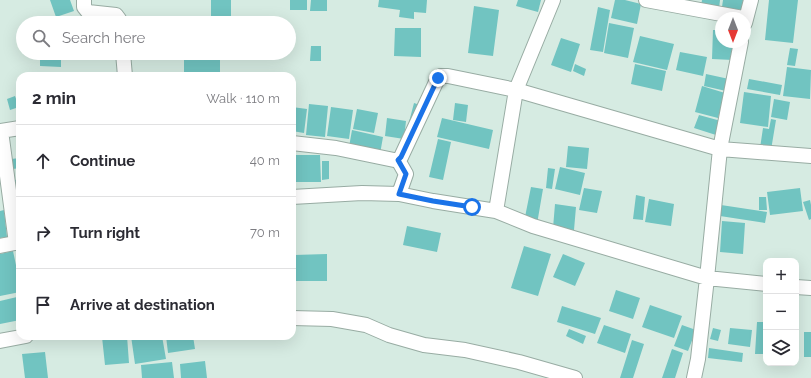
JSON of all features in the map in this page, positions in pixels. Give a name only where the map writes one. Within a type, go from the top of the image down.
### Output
[{"type":"street","points":[[84,0],[84,7],[88,12],[117,16]]},
{"type":"street","points":[[496,211],[516,90],[553,0]]},
{"type":"street","points":[[646,0],[715,13]]},
{"type":"street","points":[[747,12],[751,0]]},
{"type":"street","points":[[694,378],[698,359],[720,149],[740,48]]},
{"type":"street","points":[[124,60],[125,72]]},
{"type":"street","points":[[398,160],[401,157],[438,78],[441,76],[448,76],[516,90],[720,149],[810,152]]},
{"type":"street","points":[[16,129],[0,131],[16,231]]},
{"type":"street","points":[[296,143],[336,148],[398,160]]},
{"type":"street","points":[[398,160],[406,174],[399,194]]},
{"type":"street","points":[[296,197],[362,193],[399,194],[496,211],[533,226],[707,278],[763,284]]},
{"type":"street","points":[[0,246],[16,243]]},
{"type":"street","points":[[799,287],[811,288]]},
{"type":"street","points":[[296,318],[332,319],[366,325],[389,335],[424,345],[465,350],[518,362],[575,378]]},
{"type":"street","points":[[0,341],[16,338]]},
{"type":"building","points":[[50,0],[70,0],[74,11],[56,16]]},
{"type":"building","points":[[211,0],[231,0],[231,16],[211,16]]},
{"type":"building","points":[[290,0],[307,0],[307,10],[290,10]]},
{"type":"building","points":[[311,0],[327,0],[327,11],[310,11]]},
{"type":"building","points":[[379,0],[427,0],[426,13],[414,12],[414,19],[399,17],[400,10],[378,7]]},
{"type":"building","points":[[518,0],[541,0],[538,12],[516,6]]},
{"type":"building","points":[[615,0],[625,0],[641,4],[637,24],[611,18]]},
{"type":"building","points":[[702,0],[720,0],[719,9],[701,6]]},
{"type":"building","points":[[723,0],[743,0],[742,10],[722,7]]},
{"type":"building","points":[[769,0],[798,0],[793,43],[765,40]]},
{"type":"building","points":[[474,6],[499,10],[493,56],[468,53]]},
{"type":"building","points":[[598,7],[610,10],[603,52],[590,50]]},
{"type":"building","points":[[609,23],[634,28],[628,58],[604,53]]},
{"type":"building","points":[[395,28],[421,28],[421,57],[394,56]]},
{"type":"building","points":[[713,30],[715,30],[715,48],[734,48],[733,60],[712,59]]},
{"type":"building","points":[[640,36],[674,44],[667,70],[633,62]]},
{"type":"building","points":[[561,38],[580,44],[571,72],[551,65]]},
{"type":"building","points":[[311,46],[321,46],[321,61],[310,61]]},
{"type":"building","points":[[790,48],[798,49],[795,66],[787,65]]},
{"type":"building","points":[[680,52],[707,57],[703,76],[676,70]]},
{"type":"building","points":[[40,60],[61,60],[61,67],[40,66]]},
{"type":"building","points":[[184,60],[220,60],[220,72],[184,72]]},
{"type":"building","points":[[575,64],[586,69],[584,76],[573,71]]},
{"type":"building","points":[[635,64],[666,71],[662,91],[631,84]]},
{"type":"building","points":[[787,67],[811,70],[810,99],[783,96]]},
{"type":"building","points":[[706,74],[729,79],[726,91],[704,86]]},
{"type":"building","points":[[749,79],[782,85],[780,95],[747,89]]},
{"type":"building","points":[[702,86],[725,93],[718,118],[695,112]]},
{"type":"building","points":[[744,92],[771,96],[768,127],[740,123]]},
{"type":"building","points":[[15,96],[16,108],[10,110],[7,99]]},
{"type":"building","points":[[774,99],[790,102],[787,120],[771,117]]},
{"type":"building","points":[[414,103],[420,105],[415,123],[409,122]]},
{"type":"building","points":[[455,103],[468,105],[466,122],[453,120]]},
{"type":"building","points":[[309,104],[328,106],[325,137],[306,135]]},
{"type":"building","points":[[331,107],[353,110],[349,139],[327,136]]},
{"type":"building","points":[[296,108],[307,109],[304,133],[296,132]]},
{"type":"building","points":[[357,109],[378,113],[374,133],[353,129]]},
{"type":"building","points":[[699,115],[721,121],[716,135],[694,128]]},
{"type":"building","points":[[387,118],[406,121],[404,139],[385,136]]},
{"type":"building","points":[[442,118],[493,130],[489,149],[437,137]]},
{"type":"building","points":[[771,119],[776,120],[771,150],[760,148],[763,128],[769,129]]},
{"type":"building","points":[[352,130],[383,137],[380,154],[349,147]]},
{"type":"building","points":[[438,139],[451,142],[443,180],[429,177]]},
{"type":"building","points":[[568,146],[589,148],[587,169],[566,167]]},
{"type":"building","points":[[296,155],[320,155],[321,182],[296,182]]},
{"type":"building","points":[[16,158],[16,169],[13,169],[11,159]]},
{"type":"building","points":[[322,161],[329,161],[329,179],[322,180]]},
{"type":"building","points":[[560,167],[585,173],[580,195],[555,189]]},
{"type":"building","points":[[548,168],[555,169],[552,189],[546,188]]},
{"type":"building","points":[[531,187],[543,189],[537,224],[524,222]]},
{"type":"building","points":[[584,188],[602,191],[597,213],[579,210]]},
{"type":"building","points":[[800,188],[803,211],[770,215],[767,192]]},
{"type":"building","points":[[636,195],[645,197],[643,220],[633,219]]},
{"type":"building","points":[[759,197],[766,197],[767,210],[759,210]]},
{"type":"building","points":[[649,199],[674,204],[671,226],[645,222]]},
{"type":"building","points":[[810,200],[811,219],[809,220],[803,202]]},
{"type":"building","points":[[555,204],[576,207],[574,230],[553,228]]},
{"type":"building","points":[[721,205],[767,212],[765,223],[720,216]]},
{"type":"building","points":[[4,210],[7,237],[0,238],[0,211]]},
{"type":"building","points":[[722,221],[745,223],[743,254],[720,252]]},
{"type":"building","points":[[407,226],[441,233],[437,252],[403,245]]},
{"type":"building","points":[[524,246],[551,254],[538,296],[511,288]]},
{"type":"building","points":[[13,251],[16,265],[16,293],[0,296],[0,254]]},
{"type":"building","points":[[327,254],[327,281],[296,281],[296,255]]},
{"type":"building","points":[[563,254],[585,263],[575,286],[553,277]]},
{"type":"building","points":[[616,290],[640,298],[633,319],[609,311]]},
{"type":"building","points":[[16,297],[16,321],[0,324],[0,301]]},
{"type":"building","points":[[650,305],[682,316],[674,338],[642,327]]},
{"type":"building","points":[[562,306],[601,318],[595,334],[557,322]]},
{"type":"building","points":[[757,322],[763,322],[763,354],[755,354]]},
{"type":"building","points":[[604,325],[631,334],[625,353],[597,343]]},
{"type":"building","points":[[682,325],[696,330],[688,351],[674,346]]},
{"type":"building","points":[[713,328],[721,330],[718,341],[710,339]]},
{"type":"building","points":[[730,328],[752,330],[750,347],[728,344]]},
{"type":"building","points":[[569,329],[586,336],[583,344],[566,336]]},
{"type":"building","points":[[804,332],[811,332],[811,357],[804,357]]},
{"type":"building","points":[[102,340],[127,340],[129,363],[105,365]]},
{"type":"building","points":[[132,340],[163,340],[166,359],[135,364]]},
{"type":"building","points":[[166,340],[194,340],[195,349],[168,353]]},
{"type":"building","points":[[632,340],[644,344],[633,378],[620,378]]},
{"type":"building","points":[[709,348],[743,353],[742,362],[708,358]]},
{"type":"building","points":[[672,349],[683,353],[675,378],[662,378]]},
{"type":"building","points":[[45,352],[48,378],[25,378],[22,354]]},
{"type":"building","points":[[205,361],[207,378],[181,378],[180,364]]},
{"type":"building","points":[[172,362],[174,378],[142,378],[141,365]]},
{"type":"route","points":[[438,78],[401,157],[398,160],[406,174],[399,194],[472,207]]}]
